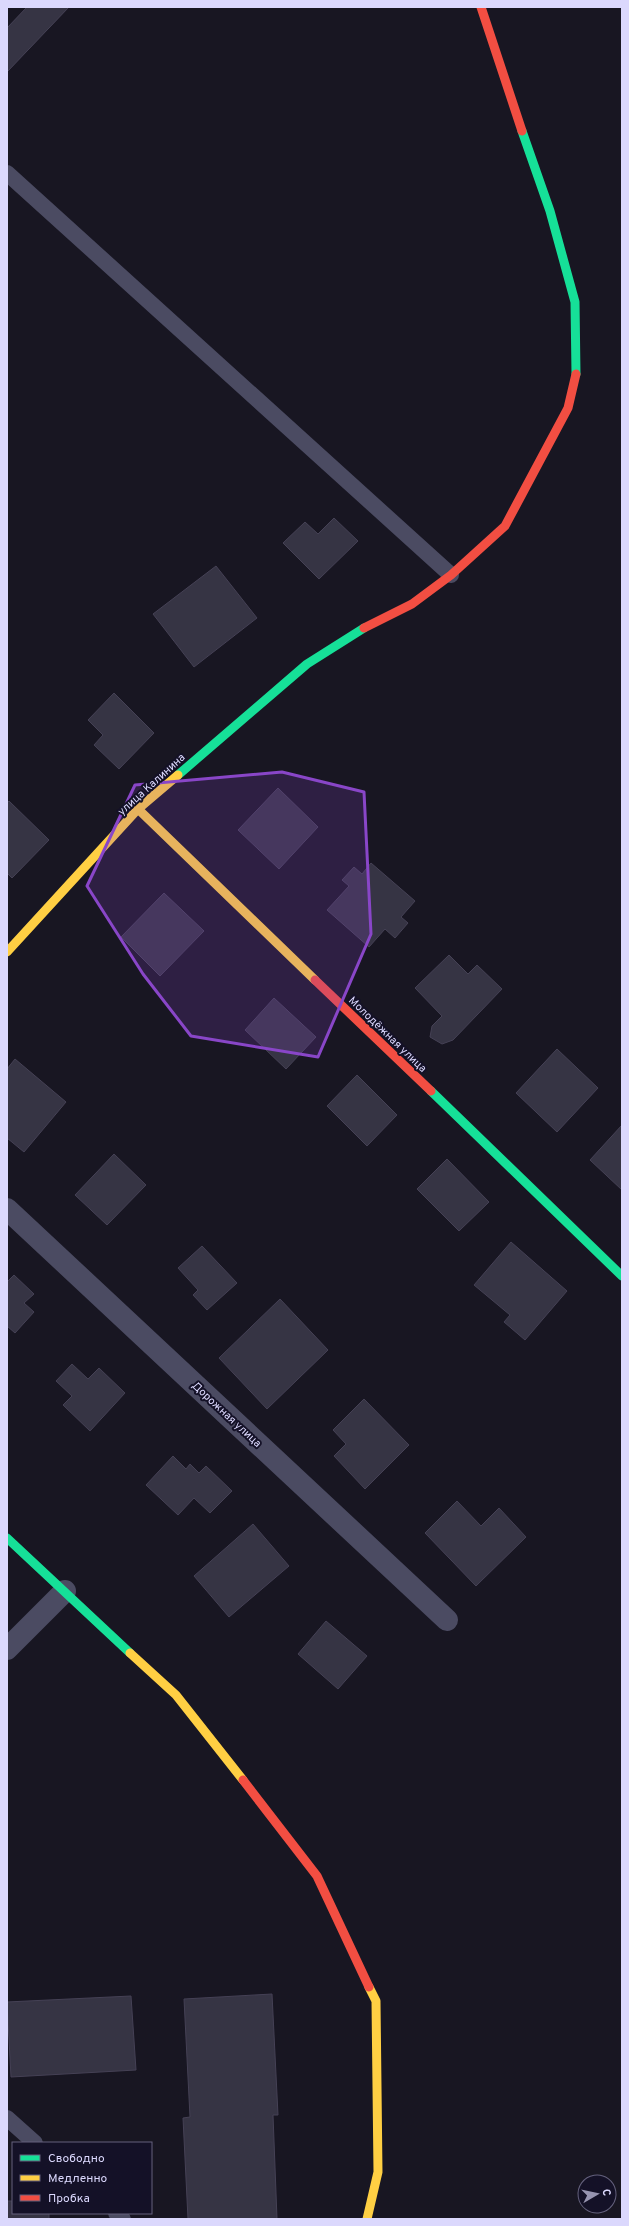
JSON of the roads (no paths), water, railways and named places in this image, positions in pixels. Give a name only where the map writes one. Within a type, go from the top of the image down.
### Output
[{"type":"street","name":"улица Калинина","points":[[7,952],[138,809],[307,664],[350,635],[412,604],[451,575],[505,526],[568,408],[576,380],[575,302],[550,211],[510,99],[481,7]]},
{"type":"street","name":"Молодёжная улица","points":[[138,809],[622,1276]]},
{"type":"street","name":"Дорожная улица","points":[[7,1209],[447,1620]]},
{"type":"street","points":[[7,1538],[176,1695],[317,1876],[376,2001],[378,2172],[367,2219]]},
{"type":"street","points":[[7,1649],[65,1592]]},
{"type":"lane","points":[[7,173],[451,575]]},
{"type":"lane","points":[[7,2118],[34,2142]]}]
